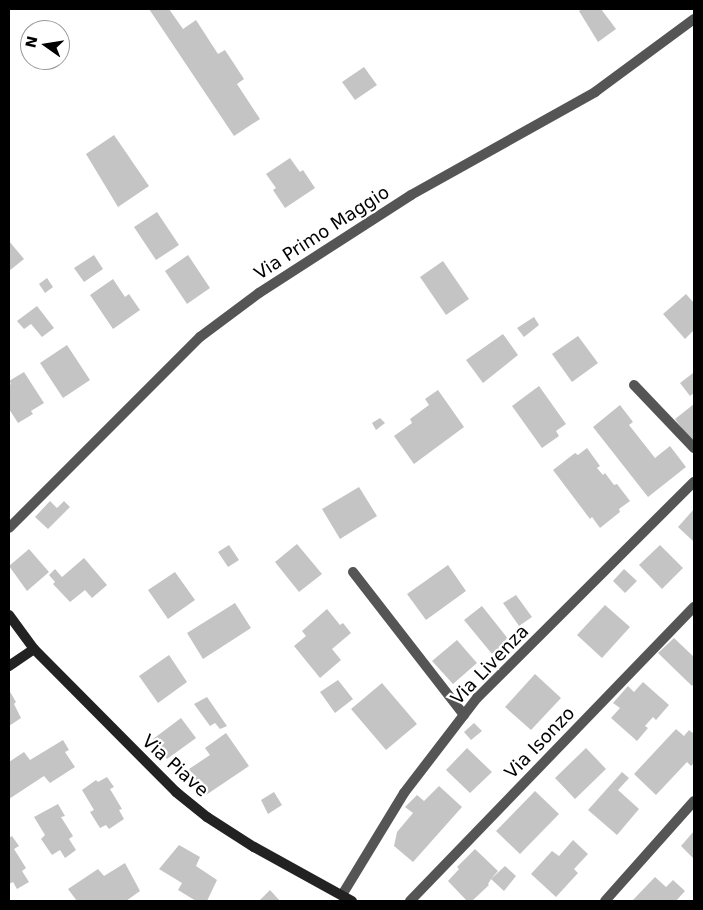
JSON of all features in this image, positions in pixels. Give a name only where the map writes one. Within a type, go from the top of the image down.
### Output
[{"type":"main road","name":"Via Piave","points":[[9,615],[34,649],[138,755],[208,818],[254,847],[352,901]]},
{"type":"main road","points":[[9,666],[34,649]]},
{"type":"street","name":"Via Primo Maggio","points":[[9,528],[200,337],[259,293],[411,195],[595,92],[694,19]]},
{"type":"street","points":[[634,385],[694,448]]},
{"type":"street","name":"Via Livenza","points":[[342,895],[404,793],[477,698],[694,482]]},
{"type":"street","points":[[353,572],[464,715]]},
{"type":"street","name":"Via Isonzo","points":[[410,901],[694,608]]},
{"type":"street","points":[[605,901],[694,801]]},
{"type":"building","points":[[149,9],[169,9],[183,29],[196,20],[218,54],[225,50],[244,79],[237,84],[260,119],[234,136]]},
{"type":"building","points":[[582,9],[601,9],[616,29],[598,42],[579,11]]},
{"type":"building","points":[[364,67],[377,85],[355,100],[342,82]]},
{"type":"building","points":[[114,135],[149,186],[118,207],[86,154]]},
{"type":"building","points":[[290,158],[300,172],[303,170],[315,188],[285,208],[273,190],[276,188],[266,174]]},
{"type":"building","points":[[157,212],[179,245],[156,260],[134,227]]},
{"type":"building","points":[[9,241],[24,259],[9,271]]},
{"type":"building","points":[[94,255],[103,269],[84,282],[74,268]]},
{"type":"building","points":[[188,255],[210,288],[187,304],[165,271]]},
{"type":"building","points":[[443,261],[469,299],[446,315],[420,277]]},
{"type":"building","points":[[47,278],[53,287],[45,293],[39,284]]},
{"type":"building","points":[[113,279],[125,297],[129,294],[140,310],[113,329],[90,295]]},
{"type":"building","points":[[686,294],[694,303],[694,330],[685,339],[663,314]]},
{"type":"building","points":[[37,306],[54,328],[42,337],[31,324],[24,329],[17,321]]},
{"type":"building","points":[[534,317],[539,325],[524,337],[517,328]]},
{"type":"building","points":[[503,334],[518,355],[483,383],[466,360]]},
{"type":"building","points":[[578,336],[598,363],[572,382],[552,354]]},
{"type":"building","points":[[67,345],[90,380],[63,398],[40,363]]},
{"type":"building","points":[[24,372],[44,403],[31,411],[33,414],[18,423],[9,409],[9,385],[11,384],[9,381]]},
{"type":"building","points":[[693,373],[694,393],[690,396],[680,383]]},
{"type":"building","points":[[539,386],[566,424],[556,431],[559,436],[542,448],[512,406]]},
{"type":"building","points":[[438,390],[464,427],[414,464],[394,436],[412,423],[410,419],[429,405],[425,399]]},
{"type":"building","points":[[694,404],[694,438],[691,441],[675,419]]},
{"type":"building","points":[[620,405],[633,422],[629,425],[655,458],[670,446],[686,467],[648,497],[593,427]]},
{"type":"building","points":[[380,418],[385,423],[376,430],[372,423]]},
{"type":"building","points":[[587,448],[600,466],[597,468],[603,475],[605,473],[614,485],[617,484],[630,501],[600,528],[592,517],[590,519],[553,470],[575,453],[578,455]]},
{"type":"building","points":[[359,487],[377,516],[340,539],[322,509]]},
{"type":"building","points":[[50,501],[57,508],[64,501],[70,507],[48,529],[35,517]]},
{"type":"building","points":[[694,509],[694,542],[678,527]]},
{"type":"building","points":[[297,544],[322,574],[299,592],[275,562]]},
{"type":"building","points":[[229,545],[239,560],[228,567],[218,552]]},
{"type":"building","points":[[660,545],[683,568],[662,589],[639,565]]},
{"type":"building","points":[[29,549],[49,572],[27,591],[9,566]]},
{"type":"building","points":[[84,558],[107,585],[92,598],[85,590],[70,602],[53,584],[55,582],[49,575],[55,569],[62,577]]},
{"type":"building","points":[[448,565],[466,591],[426,620],[407,594]]},
{"type":"building","points":[[624,569],[637,581],[625,593],[613,581]]},
{"type":"building","points":[[175,572],[195,600],[168,619],[148,590]]},
{"type":"building","points":[[516,595],[532,617],[519,626],[503,603]]},
{"type":"building","points":[[235,603],[251,628],[203,659],[187,633]]},
{"type":"building","points":[[605,605],[630,627],[602,658],[577,635]]},
{"type":"building","points":[[482,606],[509,640],[492,654],[464,620]]},
{"type":"building","points":[[327,609],[340,625],[343,623],[351,633],[332,649],[341,660],[320,678],[294,646],[306,636],[302,631]]},
{"type":"building","points":[[674,638],[694,657],[694,683],[692,686],[658,653]]},
{"type":"building","points":[[457,640],[477,663],[453,684],[432,661]]},
{"type":"building","points":[[169,655],[187,682],[158,703],[139,676]]},
{"type":"building","points":[[535,674],[561,698],[531,730],[505,707]]},
{"type":"building","points":[[338,680],[353,699],[335,713],[320,692]]},
{"type":"building","points":[[643,682],[669,705],[656,720],[653,717],[645,726],[648,728],[637,741],[611,718],[620,708],[613,703],[628,686],[634,692]]},
{"type":"building","points":[[382,683],[417,724],[386,750],[351,709]]},
{"type":"building","points":[[9,690],[16,702],[14,704],[21,718],[9,726]]},
{"type":"building","points":[[207,697],[227,726],[220,729],[215,723],[210,726],[194,704]]},
{"type":"building","points":[[181,718],[196,738],[167,759],[153,739]]},
{"type":"building","points":[[474,723],[482,731],[471,740],[464,732]]},
{"type":"building","points":[[676,729],[684,736],[689,730],[694,734],[694,763],[691,766],[687,762],[656,795],[634,774]]},
{"type":"building","points":[[226,733],[249,766],[206,795],[189,769],[210,755],[205,748]]},
{"type":"building","points":[[63,740],[69,750],[65,752],[75,767],[50,783],[44,776],[9,799],[9,762],[24,752],[30,760]]},
{"type":"building","points":[[467,748],[492,772],[470,793],[446,770]]},
{"type":"building","points":[[586,748],[606,769],[575,799],[555,778]]},
{"type":"building","points":[[622,772],[629,778],[618,790],[639,809],[617,835],[588,810]]},
{"type":"building","points":[[107,777],[114,787],[110,789],[122,809],[119,810],[124,819],[109,829],[106,825],[100,828],[90,812],[94,810],[82,790],[96,780],[98,782]]},
{"type":"building","points":[[439,786],[462,807],[413,862],[394,846],[397,832],[413,813],[405,807],[417,795],[424,801]]},
{"type":"building","points":[[535,791],[559,814],[520,854],[496,831]]},
{"type":"building","points":[[274,792],[282,805],[268,814],[261,800]]},
{"type":"building","points":[[58,804],[65,816],[61,817],[73,836],[69,839],[76,850],[65,858],[60,850],[52,855],[41,839],[45,835],[34,817]]},
{"type":"building","points":[[694,831],[694,859],[681,846]]},
{"type":"building","points":[[12,836],[19,846],[14,849],[26,868],[22,871],[29,882],[17,889],[13,882],[9,884],[9,838]]},
{"type":"building","points":[[573,840],[588,854],[574,869],[578,873],[556,897],[531,874],[552,851],[559,856]]},
{"type":"building","points":[[179,845],[200,857],[196,866],[217,880],[207,901],[196,901],[178,890],[182,883],[159,869]]},
{"type":"building","points":[[475,849],[498,871],[491,879],[489,885],[472,901],[467,901],[448,881],[459,869],[457,867]]},
{"type":"building","points":[[125,863],[140,891],[126,901],[77,901],[68,889],[98,869],[104,876]]},
{"type":"building","points":[[505,866],[516,876],[504,891],[491,879]]},
{"type":"building","points":[[655,877],[666,887],[673,880],[685,891],[676,901],[632,901]]},
{"type":"building","points":[[270,890],[280,901],[259,901]]}]
